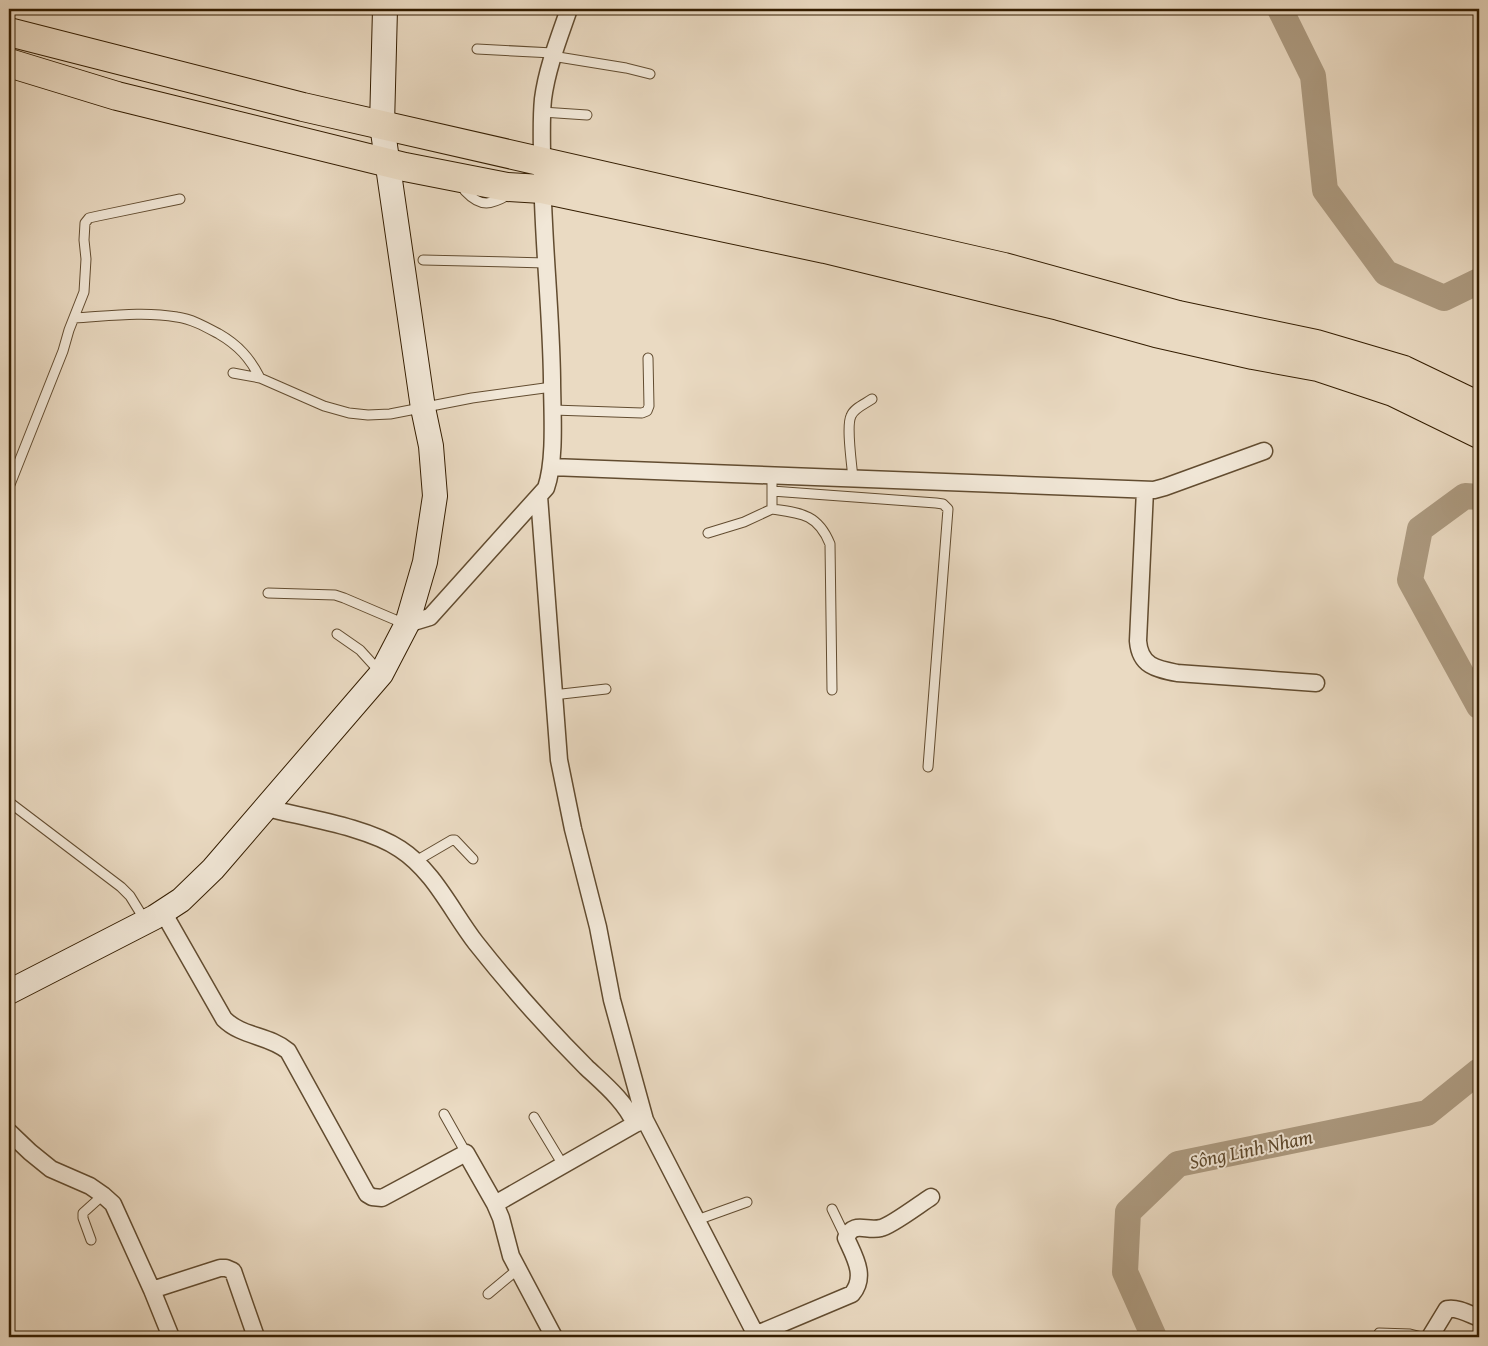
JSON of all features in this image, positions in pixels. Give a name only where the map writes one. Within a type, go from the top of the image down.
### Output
[{"type":"highway","points":[[9,32],[303,107],[1004,267],[1178,315],[1316,344],[1404,370],[1479,406]]},
{"type":"highway","points":[[9,63],[117,96],[387,163],[507,187],[542,189],[825,249],[1059,306],[1156,333],[1253,355],[1318,367],[1393,392],[1479,434]]},
{"type":"street","points":[[9,992],[154,917],[181,900],[213,869],[267,808],[381,674],[407,624],[425,562],[435,496],[431,446],[423,408],[382,125],[385,9]]},
{"type":"street","points":[[407,624],[430,617],[546,488],[551,475],[553,410],[542,189],[542,112],[553,55],[569,9]]},
{"type":"street","points":[[551,467],[772,484],[853,479],[1145,490],[1165,487],[1264,451]]},
{"type":"street","points":[[1145,490],[1138,642],[1141,656],[1148,664],[1159,670],[1177,673],[1316,683]]},
{"type":"street","points":[[539,496],[559,760],[569,812],[593,904],[612,1000],[640,1122]]},
{"type":"street","points":[[267,808],[372,836],[400,849],[416,861],[426,872],[476,943],[515,991],[546,1026],[640,1122],[697,1220],[754,1336],[852,1294],[859,1283],[860,1276],[846,1238],[851,1229],[872,1229],[885,1226],[931,1197]]},
{"type":"street","points":[[154,917],[224,1019],[231,1026],[242,1032],[274,1041],[288,1051],[367,1194],[372,1197],[382,1198],[466,1153],[495,1204],[501,1218],[511,1256],[554,1337]]},
{"type":"street","points":[[495,1204],[640,1122]]},
{"type":"street","points":[[9,1132],[51,1169],[90,1186],[103,1194],[115,1209],[171,1337]]},
{"type":"street","points":[[152,1290],[220,1268],[229,1269],[233,1271],[256,1337]]},
{"type":"street","points":[[1430,1337],[1447,1309],[1456,1309],[1479,1318]]},
{"type":"lane","points":[[477,49],[553,55],[650,74]]},
{"type":"lane","points":[[542,112],[587,115]]},
{"type":"lane","points":[[465,191],[474,200],[482,203],[496,202],[519,191],[542,189]]},
{"type":"lane","points":[[9,487],[63,351],[84,292],[86,259],[85,223],[89,218],[180,199]]},
{"type":"lane","points":[[423,260],[546,263]]},
{"type":"lane","points":[[74,318],[158,314],[186,319],[214,331],[235,343],[253,365],[260,378]]},
{"type":"lane","points":[[553,410],[642,413],[647,411],[649,406],[648,358]]},
{"type":"lane","points":[[233,373],[260,378],[324,406],[350,413],[368,415],[390,414],[472,398],[552,387]]},
{"type":"lane","points":[[853,479],[849,427],[850,416],[855,410],[872,400]]},
{"type":"lane","points":[[772,509],[772,484],[936,503],[943,504],[948,509],[928,767]]},
{"type":"lane","points":[[708,533],[744,522],[772,509],[800,513],[810,518],[825,532],[830,544],[832,690]]},
{"type":"lane","points":[[268,593],[335,595],[407,624]]},
{"type":"lane","points":[[337,634],[360,650],[381,674]]},
{"type":"lane","points":[[553,694],[606,689]]},
{"type":"lane","points":[[9,802],[121,887],[154,917]]},
{"type":"lane","points":[[416,861],[452,840],[456,840],[473,860]]},
{"type":"lane","points":[[444,1114],[466,1153]]},
{"type":"lane","points":[[534,1117],[563,1165]]},
{"type":"lane","points":[[92,1240],[83,1218],[83,1213],[103,1194]]},
{"type":"lane","points":[[697,1220],[747,1202]]},
{"type":"lane","points":[[832,1208],[846,1238]]},
{"type":"lane","points":[[488,1294],[518,1269]]},
{"type":"lane","points":[[1378,1333],[1410,1334],[1422,1337]]},
{"type":"waterway","name":"Sông Linh Nham","points":[[1280,9],[1313,76],[1325,190],[1386,273],[1444,298],[1479,281]]},
{"type":"waterway","name":"Sông Linh Nham","points":[[1479,497],[1465,496],[1420,529],[1410,580],[1479,706]]},
{"type":"waterway","name":"Sông Linh Nham","points":[[1154,1337],[1125,1272],[1128,1212],[1178,1164],[1427,1113],[1479,1071]]}]
